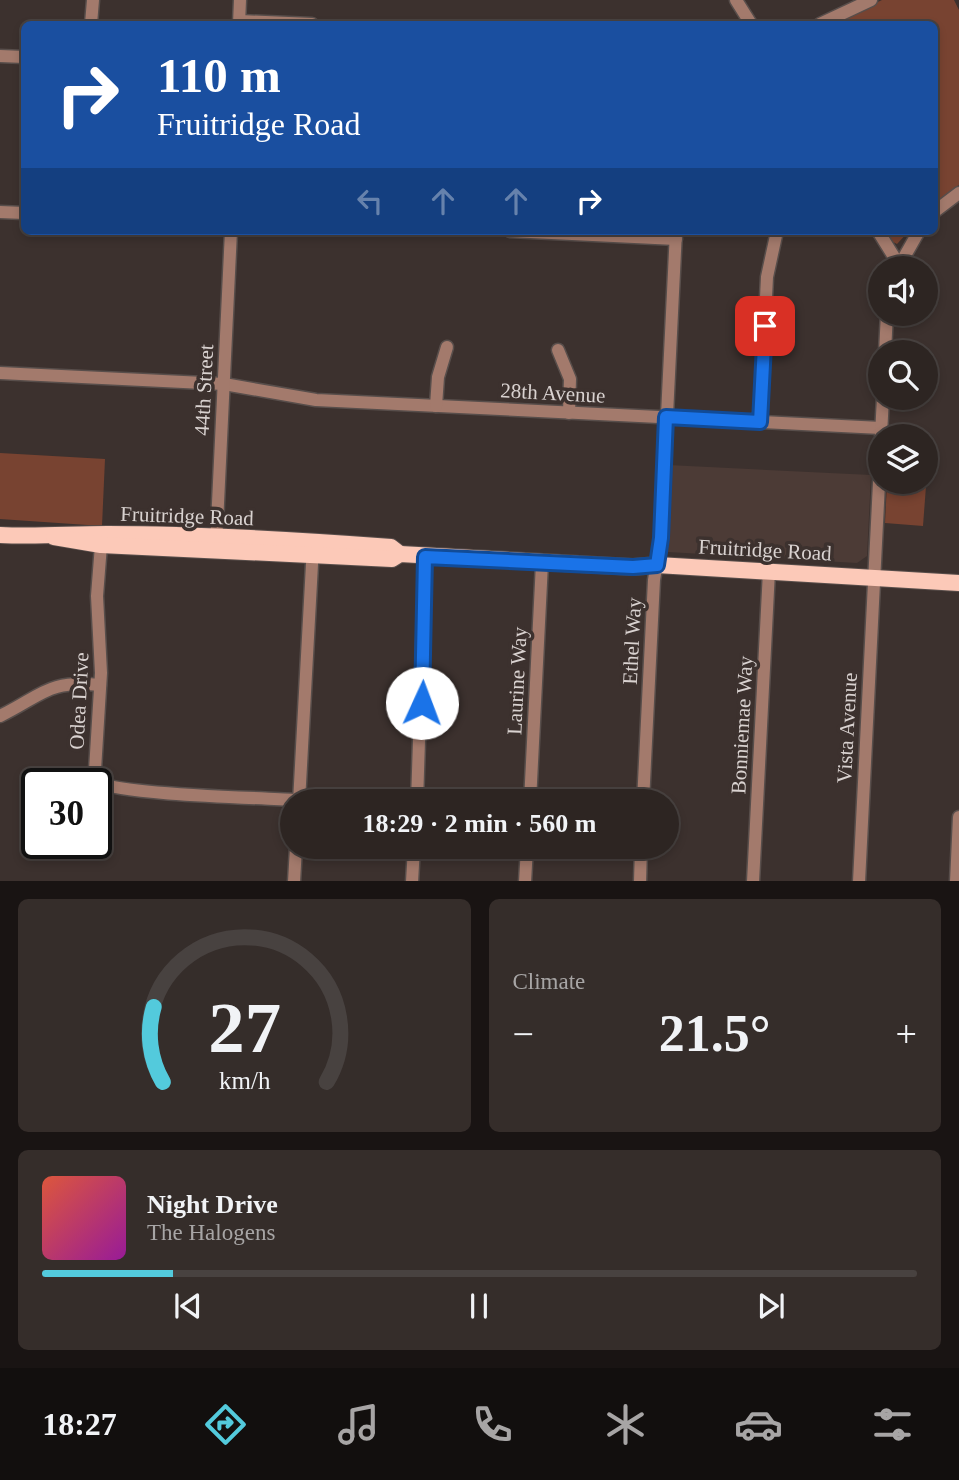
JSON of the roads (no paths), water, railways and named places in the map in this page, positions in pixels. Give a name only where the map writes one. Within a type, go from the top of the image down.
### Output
[{"type":"main road","name":"Fruitridge Road","points":[[0,535],[54,537],[104,534],[216,545]]},
{"type":"main road","name":"Fruitridge Road","points":[[54,537],[101,545],[216,545],[312,549],[391,547],[400,554],[425,557],[633,567],[657,565],[959,583]]},
{"type":"street","points":[[91,21],[93,0]]},
{"type":"street","points":[[239,21],[240,0]]},
{"type":"street","points":[[736,0],[749,21]]},
{"type":"street","points":[[824,21],[850,4],[871,0]]},
{"type":"street","points":[[0,56],[21,57]]},
{"type":"street","points":[[938,209],[959,193]]},
{"type":"street","points":[[0,212],[21,213]]},
{"type":"street","name":"44th Street","points":[[216,545],[231,235]]},
{"type":"street","name":"Ethel Way","points":[[644,789],[657,565],[661,538],[676,235]]},
{"type":"street","points":[[760,422],[767,277],[776,235]]},
{"type":"street","points":[[880,235],[892,256]]},
{"type":"street","points":[[904,256],[917,235]]},
{"type":"street","points":[[436,407],[438,377],[447,347]]},
{"type":"street","points":[[558,350],[569,379],[569,413]]},
{"type":"street","name":"28th Avenue","points":[[0,373],[224,384],[316,400],[760,422],[868,431]]},
{"type":"street","name":"Vista Avenue","points":[[859,881],[878,494]]},
{"type":"street","name":"Odea Drive","points":[[101,545],[97,596],[100,685],[95,770],[103,785],[156,792],[280,800]]},
{"type":"street","points":[[300,789],[312,549]]},
{"type":"street","points":[[417,789],[425,557]]},
{"type":"street","name":"Laurine Way","points":[[531,789],[542,563]]},
{"type":"street","name":"Bonniemae Way","points":[[753,881],[769,571]]},
{"type":"street","points":[[0,716],[52,687],[70,684],[100,685]]},
{"type":"street","points":[[956,881],[959,817]]},
{"type":"street","points":[[294,881],[295,859]]},
{"type":"street","points":[[412,881],[413,859]]},
{"type":"street","points":[[526,881],[527,859]]},
{"type":"street","points":[[640,881],[641,859]]}]
